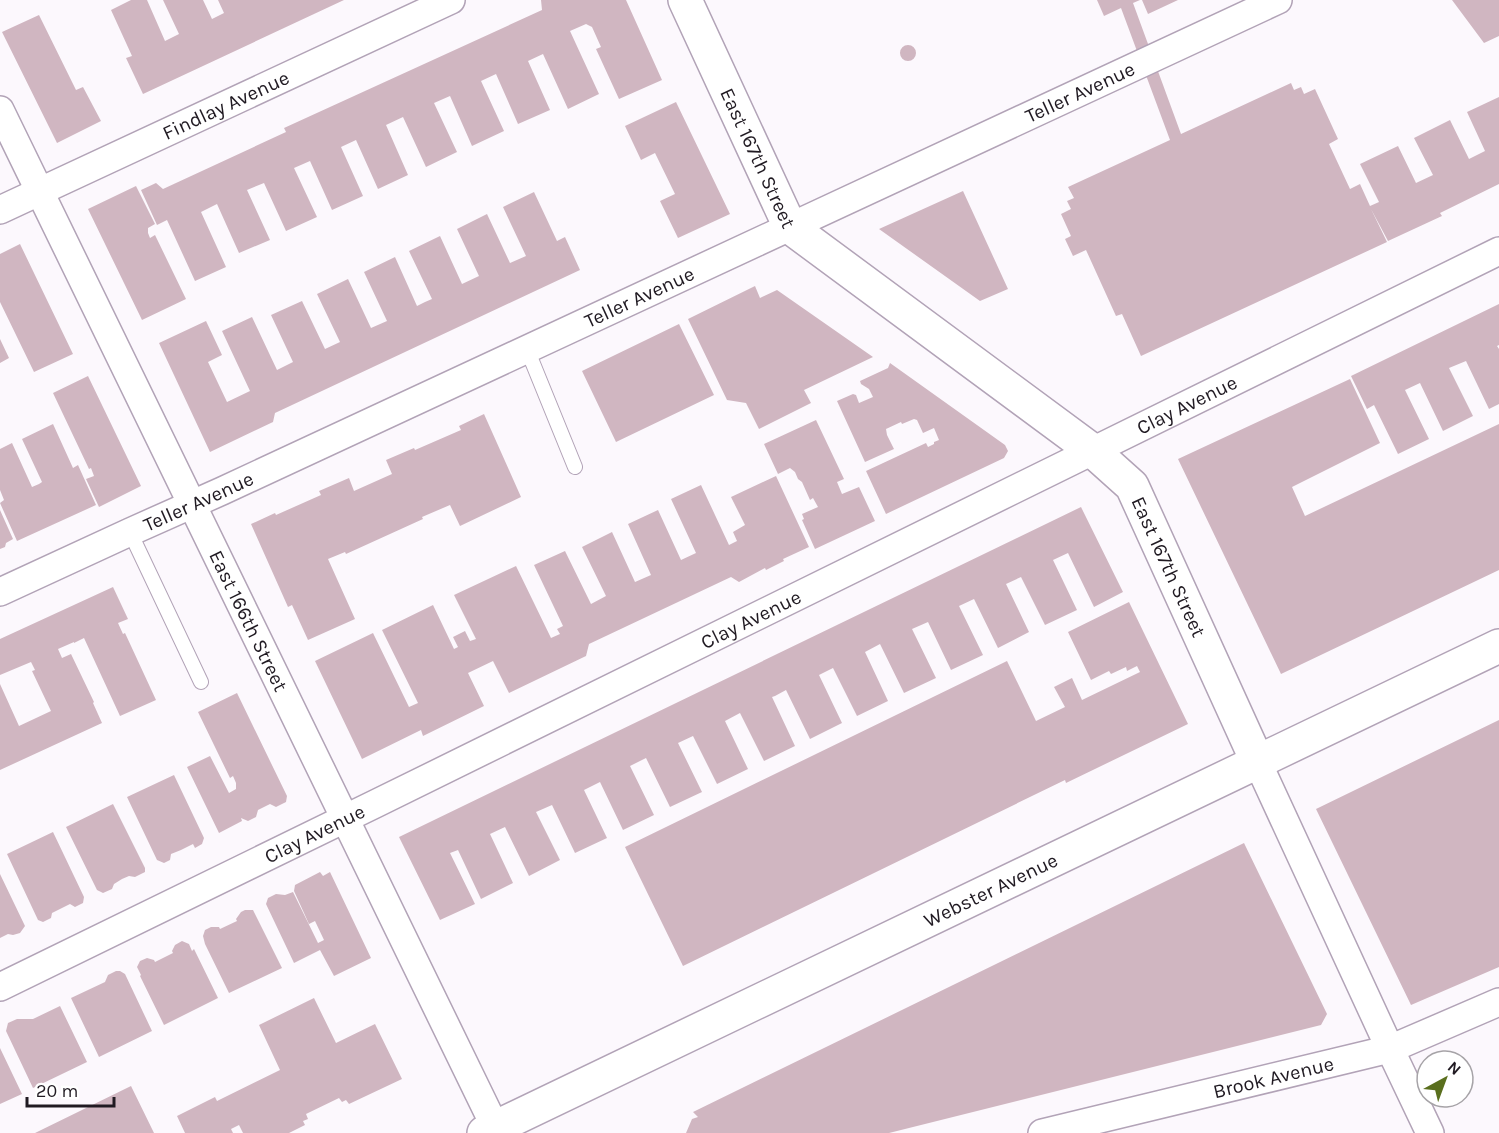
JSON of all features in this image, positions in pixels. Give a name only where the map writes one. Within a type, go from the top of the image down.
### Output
[{"type":"main road","name":"East 167th Street","points":[[685,0],[790,227],[1093,450],[1132,486],[1258,763]]},
{"type":"main road","name":"Webster Avenue","points":[[492,1131],[1499,646]]},
{"type":"street","name":"Findlay Avenue","points":[[0,210],[451,0]]},
{"type":"street","name":"Teller Avenue","points":[[0,592],[1278,0]]},
{"type":"street","name":"East 166th Street","points":[[0,110],[344,819],[492,1131]]},
{"type":"street","name":"Clay Avenue","points":[[0,987],[1499,251]]},
{"type":"street","name":"East 167th Street","points":[[1258,763],[1430,1133]]},
{"type":"street","name":"Brook Avenue","points":[[1042,1133],[1390,1049],[1499,1002]]},
{"type":"lane","points":[[526,349],[574,467]]},
{"type":"lane","points":[[130,532],[201,682]]},
{"type":"building","points":[[131,0],[147,0],[165,41],[179,34],[163,0],[203,0],[212,19],[224,13],[218,0],[344,0],[143,94],[126,58],[132,56],[111,10]]},
{"type":"building","points":[[541,0],[626,0],[662,80],[619,99],[596,49],[601,47],[592,27],[586,24],[570,31],[599,94],[568,109],[543,54],[528,61],[550,110],[518,124],[496,74],[481,81],[504,131],[472,146],[450,96],[434,103],[457,152],[426,167],[403,117],[386,125],[408,175],[378,189],[356,140],[341,147],[363,196],[332,210],[310,161],[294,168],[317,217],[286,231],[264,183],[247,190],[270,240],[239,253],[217,204],[201,212],[226,267],[195,281],[167,220],[157,225],[141,190],[156,183],[163,189],[286,132],[284,128],[542,10]]},
{"type":"building","points":[[1097,0],[1140,0],[1133,3],[1181,134],[1291,83],[1294,90],[1301,87],[1304,94],[1315,89],[1338,139],[1329,144],[1350,189],[1360,184],[1370,206],[1379,202],[1360,164],[1398,146],[1416,183],[1433,175],[1414,138],[1450,120],[1469,159],[1485,151],[1467,112],[1499,97],[1499,184],[1440,213],[1442,216],[1388,241],[1371,209],[1387,242],[1141,356],[1122,314],[1116,316],[1086,250],[1073,256],[1065,239],[1071,236],[1061,214],[1071,209],[1067,201],[1074,198],[1068,187],[1170,140],[1121,8],[1104,16]]},
{"type":"building","points":[[1142,0],[1178,0],[1148,14]]},
{"type":"building","points":[[1452,0],[1499,0],[1499,36],[1484,43]]},
{"type":"building","points":[[39,15],[76,90],[83,87],[101,121],[57,143],[2,32]]},
{"type":"building","points":[[908,45],[914,47],[916,53],[914,59],[908,61],[902,59],[900,53],[902,47]]},
{"type":"building","points":[[676,102],[730,214],[678,238],[660,201],[675,194],[655,153],[641,160],[625,126]]},
{"type":"building","points":[[136,186],[155,224],[148,228],[150,238],[155,235],[186,299],[142,320],[88,209]]},
{"type":"building","points":[[963,191],[1008,289],[980,301],[879,229]]},
{"type":"building","points":[[534,192],[557,241],[565,237],[580,270],[275,413],[273,422],[210,452],[159,343],[206,321],[222,355],[208,362],[227,402],[250,391],[222,331],[252,317],[277,370],[293,362],[271,315],[302,301],[325,349],[340,342],[317,294],[348,279],[371,328],[387,321],[364,272],[395,257],[417,306],[432,299],[409,251],[440,236],[462,284],[479,276],[457,229],[487,214],[510,263],[526,256],[503,207]]},
{"type":"building","points":[[20,244],[73,354],[34,372],[0,302],[0,254]]},
{"type":"building","points":[[755,286],[760,298],[777,290],[873,357],[804,390],[811,403],[759,429],[746,403],[727,400],[688,319]]},
{"type":"building","points":[[1499,304],[1499,345],[1497,346],[1499,349],[1499,404],[1489,409],[1466,361],[1449,368],[1473,416],[1443,431],[1420,383],[1405,390],[1429,439],[1398,454],[1374,405],[1367,409],[1351,376]]},
{"type":"building","points":[[679,324],[714,395],[616,442],[582,371]]},
{"type":"building","points":[[0,339],[9,358],[0,363]]},
{"type":"building","points":[[890,363],[1005,445],[1008,451],[1004,458],[886,514],[866,471],[926,443],[928,447],[934,444],[939,440],[934,428],[923,433],[917,420],[914,419],[886,429],[894,449],[865,462],[837,401],[853,394],[856,395],[859,403],[873,397],[869,389],[860,381],[888,368]]},
{"type":"building","points":[[88,376],[141,486],[99,507],[86,479],[94,476],[91,468],[89,469],[53,393]]},
{"type":"building","points":[[1350,379],[1380,443],[1292,487],[1305,516],[1499,424],[1499,570],[1281,674],[1178,459]]},
{"type":"building","points":[[484,414],[521,497],[460,526],[450,505],[346,554],[345,552],[328,559],[355,619],[308,640],[292,605],[288,607],[251,524],[321,495],[319,491],[349,478],[354,491],[392,474],[386,460],[461,430],[459,426]]},
{"type":"building","points":[[816,420],[844,479],[837,482],[842,494],[859,487],[875,521],[815,549],[802,520],[804,519],[802,514],[818,507],[813,498],[810,500],[795,472],[790,468],[778,474],[764,444]]},
{"type":"building","points":[[53,424],[73,468],[78,465],[96,505],[17,541],[0,503],[4,500],[0,490],[0,449],[12,443],[32,487],[39,484],[42,482],[22,439]]},
{"type":"building","points":[[776,476],[809,547],[739,582],[731,577],[589,644],[586,656],[509,693],[493,661],[468,673],[484,706],[423,736],[421,730],[362,759],[315,661],[373,633],[409,707],[418,703],[382,630],[433,605],[454,649],[458,647],[453,637],[465,631],[470,641],[476,639],[454,595],[516,566],[551,638],[560,634],[557,629],[563,626],[534,565],[565,551],[591,604],[606,596],[582,547],[612,532],[635,582],[651,575],[628,524],[658,510],[681,560],[696,553],[671,499],[701,485],[729,545],[737,541],[733,532],[745,525],[731,497]]},
{"type":"building","points":[[1081,507],[1123,592],[1094,607],[1068,553],[1053,560],[1077,610],[1045,625],[1021,577],[1006,584],[1029,632],[998,648],[974,599],[959,606],[983,655],[951,670],[928,622],[912,629],[936,678],[904,693],[880,644],[865,652],[888,701],[857,716],[833,668],[819,675],[842,723],[810,739],[786,690],[772,697],[795,746],[764,761],[740,713],[725,721],[748,769],[717,784],[693,736],[678,743],[702,792],[670,807],[646,758],[630,766],[654,815],[623,830],[600,782],[584,790],[607,838],[575,853],[552,805],[536,812],[560,860],[529,876],[505,827],[490,834],[513,883],[481,899],[458,850],[450,853],[475,904],[440,920],[399,837]]},
{"type":"building","points":[[0,510],[13,539],[0,549]]},
{"type":"building","points":[[113,587],[128,619],[118,623],[123,634],[125,633],[156,700],[120,716],[84,638],[58,649],[62,658],[71,654],[102,723],[0,770],[0,684],[19,726],[51,711],[32,671],[35,670],[31,662],[0,675],[0,639]]},
{"type":"building","points":[[1129,602],[1188,724],[1066,783],[1065,780],[683,966],[625,847],[1007,661],[1036,721],[1065,707],[1054,687],[1072,678],[1082,700],[1140,672],[1137,666],[1127,671],[1126,667],[1111,674],[1109,671],[1091,680],[1068,632]]},
{"type":"building","points":[[237,693],[287,796],[286,802],[276,807],[270,804],[258,810],[256,817],[248,821],[241,818],[242,821],[219,833],[187,767],[210,756],[229,793],[236,789],[233,776],[230,778],[198,712]]},
{"type":"building","points":[[1499,720],[1499,967],[1411,1005],[1316,809]]},
{"type":"building","points":[[174,775],[204,838],[202,844],[195,848],[193,844],[171,854],[170,860],[164,863],[157,860],[127,797]]},
{"type":"building","points":[[113,804],[145,872],[135,877],[129,876],[122,879],[114,884],[112,889],[103,893],[97,890],[66,827]]},
{"type":"building","points":[[53,832],[84,897],[83,903],[75,907],[70,904],[52,913],[51,918],[43,922],[38,920],[7,854]]},
{"type":"building","points":[[1244,843],[1327,1014],[1321,1025],[889,1133],[686,1133],[692,1119],[698,1117],[693,1112]]},
{"type":"building","points":[[320,872],[323,876],[330,872],[371,958],[334,976],[320,950],[294,963],[266,904],[268,898],[276,894],[285,895],[293,892],[318,943],[324,940],[315,921],[309,924],[294,891],[295,885]]},
{"type":"building","points":[[0,874],[25,926],[20,933],[8,934],[0,938]]},
{"type":"building","points":[[253,910],[282,968],[229,993],[203,936],[205,930],[211,927],[220,929],[237,921],[241,912]]},
{"type":"building","points":[[182,941],[189,944],[192,951],[194,949],[218,998],[164,1025],[137,967],[140,961],[147,958],[155,962],[173,953],[175,945]]},
{"type":"building","points":[[116,971],[125,974],[152,1031],[99,1057],[71,998],[105,982],[108,975]]},
{"type":"building","points":[[314,998],[336,1043],[375,1024],[402,1079],[349,1104],[346,1100],[342,1102],[339,1098],[306,1114],[308,1119],[303,1121],[305,1125],[289,1133],[243,1133],[239,1125],[231,1129],[233,1133],[185,1133],[177,1116],[215,1097],[217,1101],[280,1070],[259,1025]]},
{"type":"building","points":[[60,1006],[87,1062],[33,1088],[6,1031],[8,1023],[17,1019],[33,1019]]},
{"type":"building","points":[[0,1048],[22,1094],[0,1104]]},
{"type":"building","points":[[131,1086],[154,1133],[35,1133]]}]
